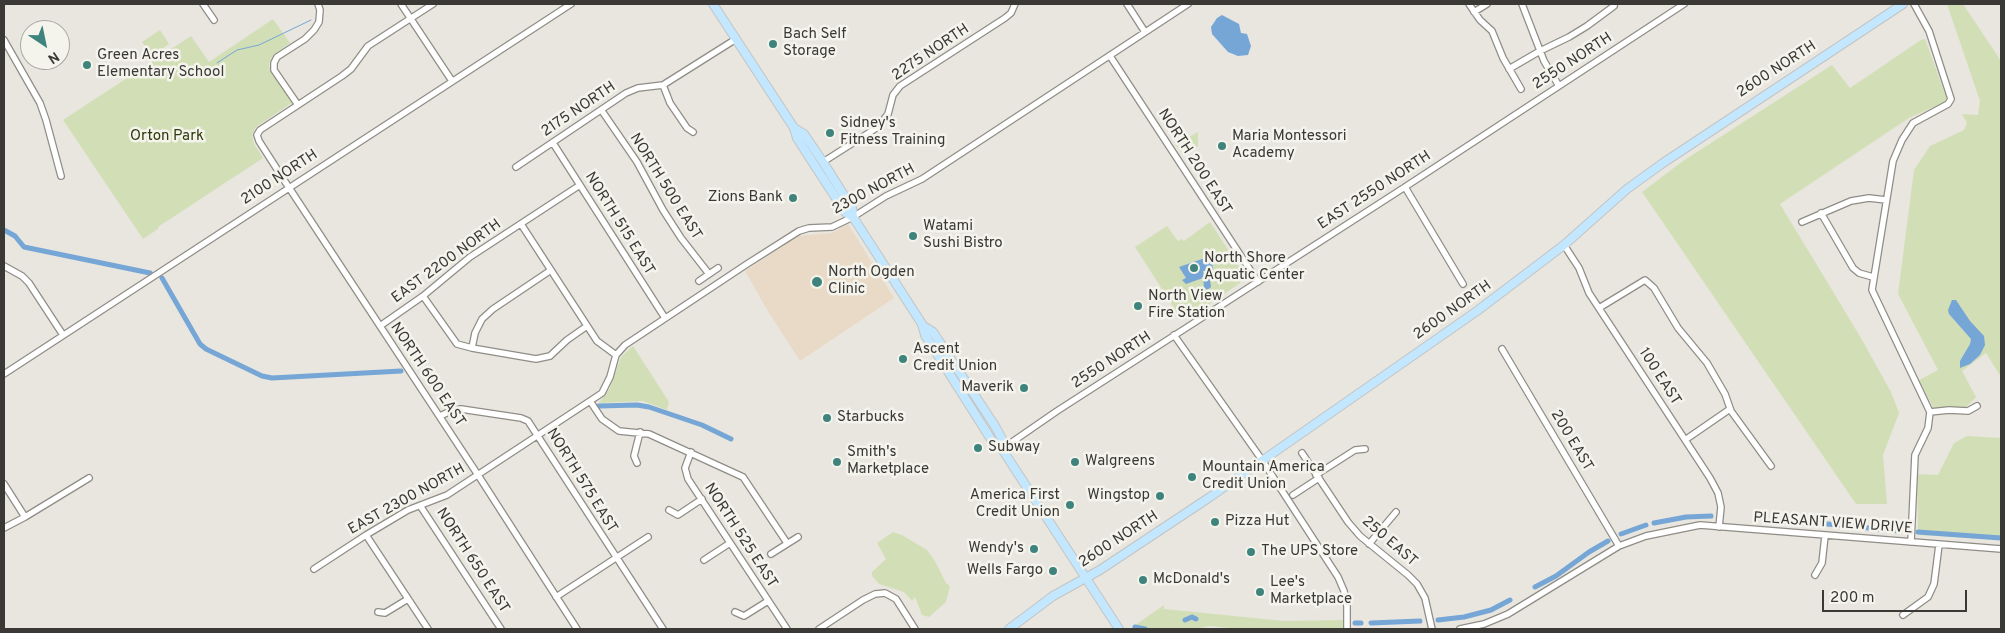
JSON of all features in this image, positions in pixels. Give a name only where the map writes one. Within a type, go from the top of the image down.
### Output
[{"type":"main road","points":[[713,4],[794,128],[797,138],[841,206],[845,212],[853,217],[922,324],[925,335],[994,444],[1002,449],[1119,629]]},
{"type":"main road","name":"2600 NORTH","points":[[1009,629],[1053,596],[1086,578],[1210,497],[1478,312],[1564,245],[1627,189],[1662,163],[1903,4]]},
{"type":"main road","points":[[794,128],[804,134],[823,162],[852,208],[853,217]]},
{"type":"main road","points":[[922,324],[933,332],[980,403],[1002,439],[1002,449]]},
{"type":"street","points":[[204,4],[214,20]]},
{"type":"street","points":[[318,4],[320,10],[319,22],[314,30],[305,39],[277,57],[274,63],[274,70],[298,105],[351,69],[368,46],[433,4]]},
{"type":"street","points":[[400,4],[452,82]]},
{"type":"street","name":"2100 NORTH","points":[[4,374],[570,4]]},
{"type":"street","points":[[1127,4],[1145,32]]},
{"type":"street","name":"2300 NORTH","points":[[538,435],[602,393],[610,377],[616,356],[625,345],[664,318],[799,231],[832,226],[853,217],[886,196],[936,170],[1188,4]]},
{"type":"street","points":[[1468,4],[1492,31],[1509,69],[1521,89]]},
{"type":"street","points":[[1474,12],[1487,4]]},
{"type":"street","points":[[1522,4],[1544,61],[1560,86]]},
{"type":"street","points":[[1670,4],[1674,10]]},
{"type":"street","name":"2550 NORTH","points":[[1475,141],[1684,4]]},
{"type":"street","points":[[1911,542],[1915,455],[1928,428],[1930,412],[1872,290],[1893,162],[1902,140],[1913,123],[1948,104],[1951,99],[1929,31],[1914,4]]},
{"type":"street","name":"2275 NORTH","points":[[823,162],[878,127],[888,114],[893,95],[900,86],[1005,18],[1014,5]]},
{"type":"street","points":[[1509,69],[1588,26],[1614,6]]},
{"type":"street","name":"2175 NORTH","points":[[516,167],[632,91],[663,85],[736,39]]},
{"type":"street","points":[[4,40],[7,51],[40,103],[61,176]]},
{"type":"street","name":"NORTH 200 EAST","points":[[1110,56],[1258,282]]},
{"type":"street","points":[[663,85],[670,103],[687,128],[694,132]]},
{"type":"street","name":"NORTH 600 EAST","points":[[298,105],[260,130],[257,135],[259,141],[440,416],[577,629]]},
{"type":"street","name":"NORTH 500 EAST","points":[[602,111],[637,162],[663,210],[681,238],[709,274]]},
{"type":"street","name":"EAST 2550 NORTH","points":[[1288,262],[1475,141]]},
{"type":"street","name":"NORTH 515 EAST","points":[[553,143],[664,318]]},
{"type":"street","name":"EAST 2200 NORTH","points":[[380,326],[423,296],[470,258],[580,185]]},
{"type":"street","points":[[1405,187],[1463,284]]},
{"type":"street","points":[[1802,222],[1857,200],[1869,198],[1886,200]]},
{"type":"street","points":[[1821,213],[1854,268],[1860,273],[1874,277]]},
{"type":"street","points":[[521,224],[597,341],[616,356]]},
{"type":"street","name":"100 EAST","points":[[1564,245],[1579,268],[1589,294],[1710,478],[1718,493],[1720,508],[1719,527]]},
{"type":"street","name":"2550 NORTH","points":[[1002,449],[1288,262]]},
{"type":"street","points":[[4,266],[22,276],[29,283],[63,335]]},
{"type":"street","points":[[699,282],[718,268]]},
{"type":"street","points":[[472,348],[475,332],[482,319],[493,309],[550,270]]},
{"type":"street","points":[[1598,308],[1645,280],[1654,288],[1678,328],[1706,363],[1725,394],[1730,409],[1771,466]]},
{"type":"street","points":[[423,296],[456,344],[472,348],[536,358],[550,356],[567,340],[587,326]]},
{"type":"street","points":[[1174,335],[1262,460],[1338,576],[1347,606],[1347,629]]},
{"type":"street","name":"200 EAST","points":[[1502,349],[1619,546]]},
{"type":"street","points":[[590,401],[610,427],[619,431],[649,434],[738,473],[745,478],[788,543]]},
{"type":"street","points":[[1930,412],[1968,411],[1977,406]]},
{"type":"street","name":"NORTH 575 EAST","points":[[440,416],[461,409],[521,418],[528,421],[663,629]]},
{"type":"street","points":[[1685,440],[1730,409]]},
{"type":"street","points":[[637,463],[634,456],[640,432]]},
{"type":"street","name":"EAST 2300 NORTH","points":[[314,569],[408,510],[421,507],[447,495],[538,435]]},
{"type":"street","points":[[1293,494],[1355,450],[1365,450]]},
{"type":"street","name":"NORTH 525 EAST","points":[[691,452],[685,468],[688,479],[787,629]]},
{"type":"street","name":"250 EAST","points":[[1302,453],[1348,522],[1360,536],[1417,584],[1425,598],[1432,629]]},
{"type":"street","points":[[4,528],[89,478]]},
{"type":"street","points":[[4,484],[25,517]]},
{"type":"street","points":[[669,510],[678,515],[702,499]]},
{"type":"street","name":"NORTH 650 EAST","points":[[421,507],[501,629]]},
{"type":"street","points":[[1369,544],[1396,512]]},
{"type":"street","name":"PLEASANT VIEW DRIVE","points":[[1460,629],[1484,624],[1508,614],[1619,546],[1663,532],[1700,526],[2001,549]]},
{"type":"street","points":[[366,535],[428,629]]},
{"type":"street","points":[[556,597],[648,536]]},
{"type":"street","points":[[1815,575],[1822,563],[1825,536]]},
{"type":"street","points":[[771,554],[798,537]]},
{"type":"street","points":[[704,560],[730,543]]},
{"type":"street","points":[[1903,615],[1928,597],[1934,584],[1939,545]]},
{"type":"street","points":[[819,629],[862,600],[875,594],[885,593],[896,600],[915,629]]},
{"type":"street","points":[[378,612],[385,613],[408,599]]},
{"type":"street","points":[[736,612],[744,616],[768,600]]},
{"type":"shaded area","points":[[848,224],[894,298],[800,361],[745,271],[798,236],[832,233]]},
{"type":"green space","points":[[1947,4],[1963,4],[2001,61],[2001,377],[1986,353],[1962,371],[1976,397],[1965,408],[1946,407],[1934,409],[1919,380],[1938,370],[1898,294],[1914,170],[1930,146],[1964,130],[1967,123],[1962,114],[1978,115],[1980,101]]},
{"type":"green space","name":"Orton Park","points":[[273,19],[290,43],[274,54],[269,63],[270,71],[293,102],[256,127],[252,135],[254,144],[263,158],[158,227],[158,229],[143,239],[63,120],[191,36],[209,62]]},
{"type":"green space","points":[[160,30],[169,44],[152,56],[142,42]]},
{"type":"green space","points":[[1925,39],[1947,99],[1945,102],[1909,118],[1780,204],[1861,338],[1891,392],[1899,413],[1883,455],[1887,504],[1856,504],[1642,192],[1683,161],[1832,65],[1850,88]]},
{"type":"green space","points":[[1198,132],[1198,146],[1183,155],[1176,145]]},
{"type":"green space","name":"North Shore Aquatic Center","points":[[1210,222],[1242,271],[1240,283],[1191,317],[1178,314],[1135,247],[1167,226],[1178,241],[1182,239],[1184,241]]},
{"type":"green space","points":[[633,346],[669,402],[667,410],[643,401],[599,403],[610,388],[621,357]]},
{"type":"green space","points":[[1967,436],[2001,438],[2001,540],[1918,535],[1917,474],[1938,475],[1954,443]]},
{"type":"green space","points":[[893,532],[902,535],[927,550],[946,583],[950,586],[946,602],[929,617],[922,615],[915,597],[912,601],[904,592],[879,584],[872,576],[872,572],[886,559],[877,543]]},
{"type":"green space","points":[[1164,605],[1164,609],[1284,621],[1345,620],[1345,629],[1238,629],[1210,626],[1195,629],[1135,629],[1134,626]]},
{"type":"water","points":[[1222,15],[1239,24],[1241,33],[1247,34],[1251,46],[1248,55],[1238,56],[1228,52],[1212,34],[1211,27],[1217,18]]},
{"type":"water","points":[[1202,259],[1212,259],[1213,270],[1203,271],[1204,276],[1208,276],[1210,279],[1211,287],[1207,290],[1204,287],[1203,278],[1186,284],[1182,280],[1186,278],[1179,267]]},
{"type":"water","points":[[1952,300],[1956,300],[1970,321],[1984,336],[1985,345],[1980,355],[1970,364],[1960,368],[1960,361],[1971,339],[1949,314],[1948,310]]},
{"type":"waterway","points":[[217,63],[237,50],[259,45],[311,20]]},
{"type":"waterway","points":[[4,230],[15,236],[24,247],[150,273]]},
{"type":"waterway","points":[[162,278],[200,344],[206,349],[262,376],[272,378],[401,371]]},
{"type":"waterway","points":[[599,406],[637,405],[649,407],[702,425],[731,439]]},
{"type":"waterway","points":[[1654,523],[1686,517],[1711,516]]},
{"type":"waterway","points":[[1817,523],[1899,531]]},
{"type":"waterway","points":[[1621,534],[1646,525]]},
{"type":"waterway","points":[[1918,532],[2001,538]]},
{"type":"waterway","points":[[1535,587],[1556,576],[1608,541]]},
{"type":"waterway","points":[[1438,620],[1464,617],[1491,610],[1510,600]]},
{"type":"waterway","points":[[1185,620],[1192,617],[1196,619]]},
{"type":"waterway","points":[[1371,623],[1420,621]]},
{"type":"waterway","points":[[1355,623],[1361,623]]},
{"type":"waterway","points":[[1135,627],[1145,629]]},
{"type":"place","name":"Bach Self Storage","points":[[773,44]]},
{"type":"place","name":"Green Acres Elementary School","points":[[87,65]]},
{"type":"place","name":"Sidney's Fitness Training","points":[[830,133]]},
{"type":"place","name":"Maria Montessori Academy","points":[[1222,146]]},
{"type":"place","name":"Zions Bank","points":[[793,198]]},
{"type":"place","name":"Watami Sushi Bistro","points":[[913,236]]},
{"type":"place","name":"North Shore Aquatic Center","points":[[1194,268]]},
{"type":"place","name":"North Ogden Clinic","points":[[817,282]]},
{"type":"place","name":"North View Fire Station","points":[[1138,306]]},
{"type":"place","name":"Ascent Credit Union","points":[[903,359]]},
{"type":"place","name":"Maverik","points":[[1024,388]]},
{"type":"place","name":"Starbucks","points":[[827,418]]},
{"type":"place","name":"Subway","points":[[978,448]]},
{"type":"place","name":"Smith's Marketplace","points":[[837,462]]},
{"type":"place","name":"Walgreens","points":[[1075,462]]},
{"type":"place","name":"Mountain America Credit Union","points":[[1192,477]]},
{"type":"place","name":"Wingstop","points":[[1160,496]]},
{"type":"place","name":"America First Credit Union","points":[[1070,505]]},
{"type":"place","name":"Pizza Hut","points":[[1215,522]]},
{"type":"place","name":"Wendy's","points":[[1034,549]]},
{"type":"place","name":"The UPS Store","points":[[1251,552]]},
{"type":"place","name":"Wells Fargo","points":[[1053,571]]},
{"type":"place","name":"McDonald's","points":[[1143,580]]},
{"type":"place","name":"Lee's Marketplace","points":[[1260,592]]}]
